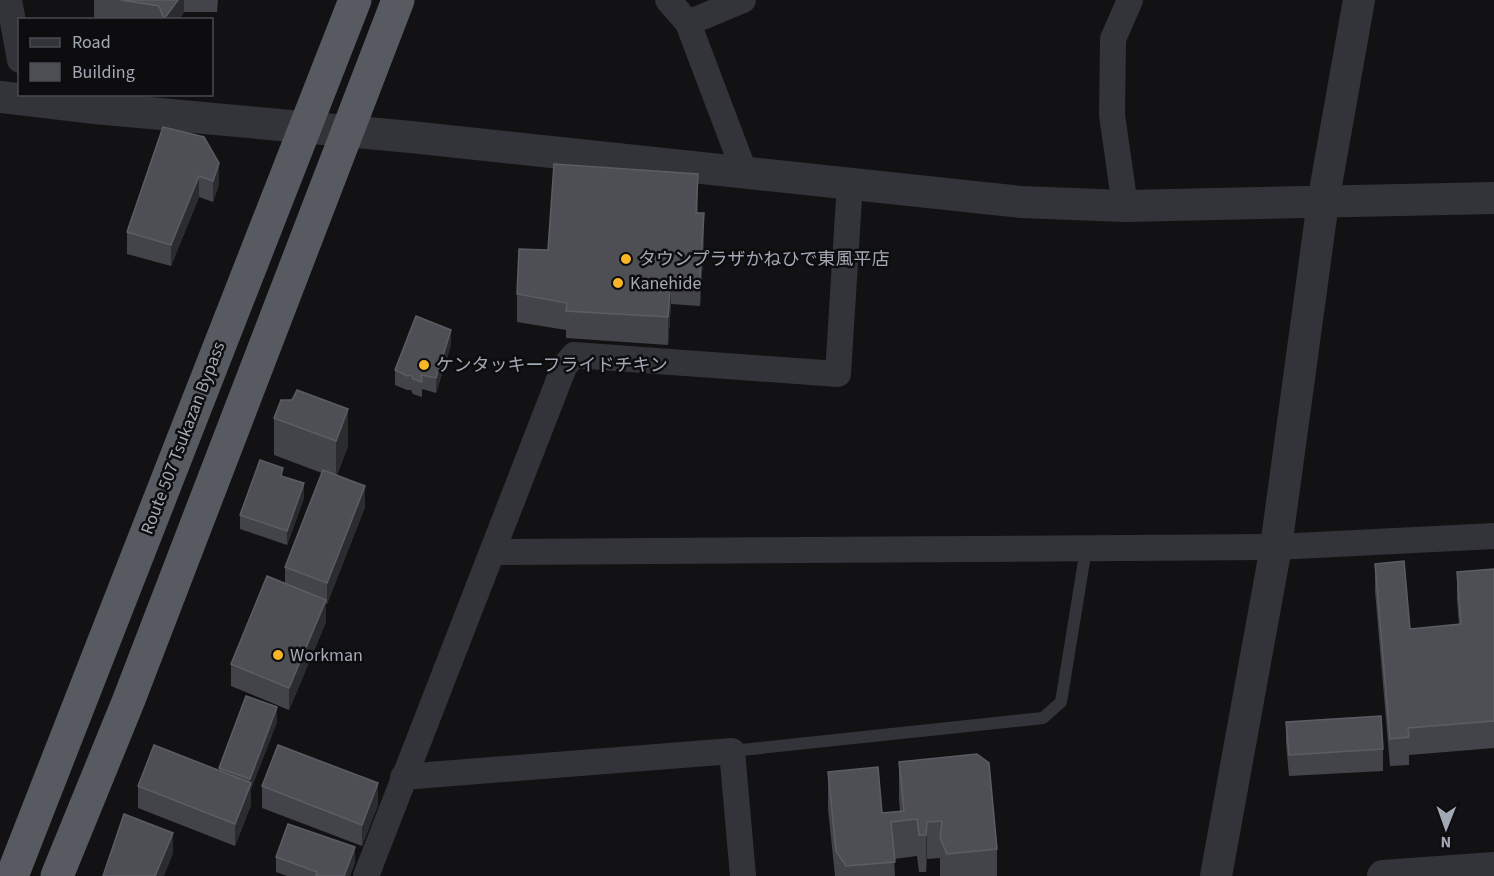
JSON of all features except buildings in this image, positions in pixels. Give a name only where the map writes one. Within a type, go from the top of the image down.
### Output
[{"type":"highway","name":"Route 507 Tsukazan Bypass","points":[[12,876],[355,0]]},
{"type":"highway","points":[[57,876],[128,702],[398,0]]},
{"type":"street","points":[[9,0],[18,49]]},
{"type":"street","points":[[668,0],[688,23],[744,171]]},
{"type":"street","points":[[688,23],[743,0]]},
{"type":"street","points":[[1125,206],[1112,115],[1113,39],[1130,0]]},
{"type":"street","points":[[1216,876],[1276,548],[1323,202],[1359,0]]},
{"type":"street","points":[[17,97],[744,171],[1021,202],[1125,206],[1494,198]]},
{"type":"street","points":[[366,876],[403,777],[494,552],[564,367],[574,355],[838,374],[850,183]]},
{"type":"street","points":[[494,552],[1276,548],[1494,536]]},
{"type":"street","points":[[403,777],[732,751],[743,876]]},
{"type":"street","points":[[1383,876],[1494,868]]},
{"type":"lane","points":[[732,751],[1043,718],[1061,702],[1086,549]]},
{"type":"place","name":"タウンプラザかねひで東風平店","points":[[626,259]]},
{"type":"place","name":"Kanehide","points":[[618,283]]},
{"type":"place","name":"ケンタッキーフライドチキン","points":[[424,365]]},
{"type":"place","name":"Workman","points":[[278,655]]}]
